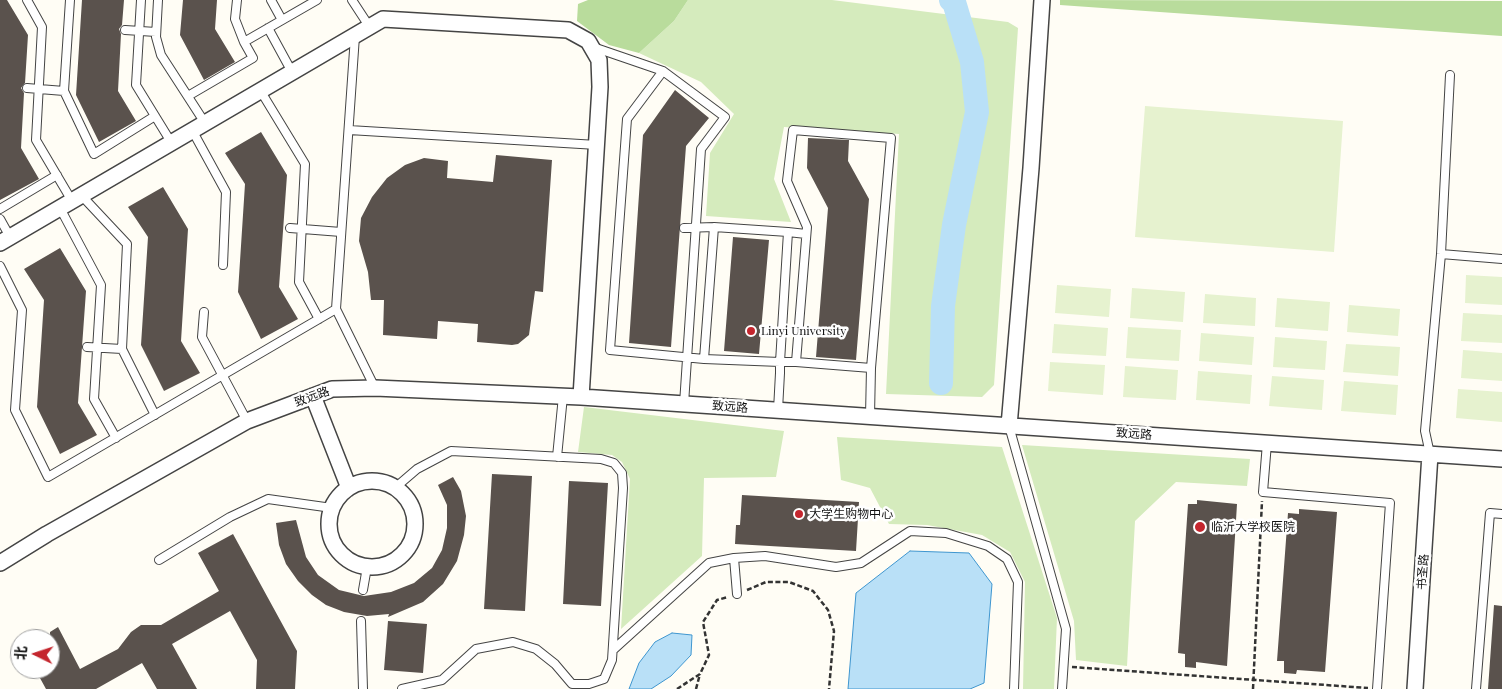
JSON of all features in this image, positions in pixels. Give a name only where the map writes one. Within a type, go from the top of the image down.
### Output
[{"type":"street","points":[[1009,426],[1031,168],[1042,0]]},
{"type":"street","points":[[5,240],[383,19],[568,30],[588,41],[599,60],[600,87],[582,397]]},
{"type":"street","name":"致远路","points":[[0,563],[47,534],[247,421],[332,389],[375,388],[582,397],[1502,459]]},
{"type":"street","points":[[313,396],[349,488]]},
{"type":"street","name":"书圣路","points":[[1415,689],[1430,454]]},
{"type":"street","points":[[369,480],[384,482],[396,487],[406,496],[414,510],[416,523],[414,538],[396,561],[384,566],[367,567],[349,560],[338,551],[332,539],[329,524],[332,508],[343,492],[369,480]]},
{"type":"lane","points":[[27,0],[42,27],[36,140],[71,201],[101,285],[94,399],[116,438]]},
{"type":"lane","points":[[70,0],[64,91],[94,154],[155,116]]},
{"type":"lane","points":[[141,0],[136,85],[172,142]]},
{"type":"lane","points":[[158,0],[156,32],[161,55],[188,96],[198,126],[226,192],[222,265]]},
{"type":"lane","points":[[188,96],[253,58],[235,19],[237,0]]},
{"type":"lane","points":[[271,0],[282,20]]},
{"type":"lane","points":[[244,42],[317,0]]},
{"type":"lane","points":[[352,0],[369,26]]},
{"type":"lane","points":[[268,28],[292,72]]},
{"type":"lane","points":[[125,30],[156,32]]},
{"type":"lane","points":[[356,34],[336,309],[375,388]]},
{"type":"lane","points":[[591,46],[663,71],[725,117],[701,149],[684,404]]},
{"type":"lane","points":[[663,71],[627,119],[610,350],[704,359],[796,362],[871,368]]},
{"type":"lane","points":[[1430,454],[1425,430],[1441,254],[1450,75]]},
{"type":"lane","points":[[28,88],[64,91]]},
{"type":"lane","points":[[260,90],[305,164],[299,282],[318,319]]},
{"type":"lane","points":[[349,130],[597,145]]},
{"type":"lane","points":[[796,362],[807,227],[787,181],[793,130],[891,138],[871,368],[870,416]]},
{"type":"lane","points":[[0,209],[57,175]]},
{"type":"lane","points":[[71,201],[127,244],[122,349],[154,415]]},
{"type":"lane","points":[[0,219],[5,240]]},
{"type":"lane","points":[[704,359],[714,227]]},
{"type":"lane","points":[[684,228],[714,227],[806,234]]},
{"type":"lane","points":[[290,228],[341,232]]},
{"type":"lane","points":[[778,410],[788,232]]},
{"type":"lane","points":[[1441,254],[1502,259]]},
{"type":"lane","points":[[0,266],[22,310],[15,410],[48,477],[336,309]]},
{"type":"lane","points":[[204,312],[202,337],[247,421]]},
{"type":"lane","points":[[87,347],[122,349]]},
{"type":"lane","points":[[557,456],[563,396]]},
{"type":"lane","points":[[1009,426],[1066,629],[1062,689]]},
{"type":"lane","points":[[1267,443],[1263,492],[1390,503],[1377,689],[1384,689]]},
{"type":"lane","points":[[396,487],[417,469],[451,451],[601,459],[614,463],[622,473],[623,488],[613,650],[612,660],[604,679],[589,684],[572,684],[555,664],[536,649],[514,642],[476,649],[442,680],[402,689]]},
{"type":"lane","points":[[159,560],[230,516],[268,499],[332,508]]},
{"type":"lane","points":[[1476,689],[1490,513],[1502,514]]},
{"type":"lane","points":[[613,650],[709,564],[734,558],[765,556],[836,567],[861,563],[910,531],[946,533],[988,546],[1007,559],[1018,582],[1014,689]]},
{"type":"lane","points":[[734,558],[736,594]]},
{"type":"lane","points":[[363,590],[367,567]]},
{"type":"lane","points":[[361,621],[362,689]]},
{"type":"path","points":[[1252,689],[1263,492]]},
{"type":"path","points":[[696,689],[700,674],[709,655],[703,622],[717,600],[766,582],[789,582],[813,591],[828,610],[834,631],[829,689]]},
{"type":"path","points":[[1064,666],[1377,689]]},
{"type":"path","points":[[677,689],[700,674]]},
{"type":"green space","points":[[588,0],[688,0],[674,21],[639,53],[609,45],[577,21],[578,4]]},
{"type":"green space","points":[[688,0],[832,0],[1008,22],[1018,28],[994,385],[982,397],[886,394],[899,134],[784,127],[774,179],[791,222],[706,216],[710,153],[734,114],[701,82],[639,53],[674,21]]},
{"type":"green space","points":[[1060,0],[1502,1],[1502,36],[1060,5]]},
{"type":"green space","points":[[1145,106],[1343,121],[1334,252],[1135,237]]},
{"type":"green space","points":[[1466,275],[1502,277],[1502,305],[1465,303]]},
{"type":"green space","points":[[1057,285],[1111,289],[1109,317],[1055,313]]},
{"type":"green space","points":[[1132,288],[1185,292],[1183,322],[1130,318]]},
{"type":"green space","points":[[1205,294],[1256,298],[1255,326],[1203,323]]},
{"type":"green space","points":[[1277,298],[1330,302],[1328,331],[1275,327]]},
{"type":"green space","points":[[1349,305],[1400,309],[1398,336],[1347,332]]},
{"type":"green space","points":[[1463,313],[1502,315],[1502,343],[1461,341]]},
{"type":"green space","points":[[1054,324],[1108,328],[1106,356],[1052,353]]},
{"type":"green space","points":[[1128,327],[1181,330],[1179,361],[1126,358]]},
{"type":"green space","points":[[1201,333],[1254,337],[1252,365],[1199,361]]},
{"type":"green space","points":[[1275,337],[1327,341],[1325,370],[1273,367]]},
{"type":"green space","points":[[1346,344],[1400,347],[1398,376],[1343,372]]},
{"type":"green space","points":[[1463,350],[1502,353],[1502,381],[1461,378]]},
{"type":"green space","points":[[1050,362],[1105,365],[1103,395],[1048,391]]},
{"type":"green space","points":[[1125,366],[1178,370],[1176,400],[1123,397]]},
{"type":"green space","points":[[1198,371],[1252,375],[1250,404],[1196,400]]},
{"type":"green space","points":[[1272,376],[1324,380],[1322,410],[1269,406]]},
{"type":"green space","points":[[1344,381],[1398,385],[1396,415],[1341,411]]},
{"type":"green space","points":[[1458,389],[1502,392],[1502,422],[1456,418]]},
{"type":"green space","points":[[584,407],[784,431],[776,477],[704,478],[702,556],[621,629],[630,479],[622,462],[612,455],[578,452]]},
{"type":"green space","points":[[837,437],[1002,447],[1057,618],[1054,689],[1023,689],[1025,582],[1010,552],[982,535],[927,525],[889,524],[870,488],[841,480]]},
{"type":"green space","points":[[1022,445],[1250,459],[1247,486],[1176,482],[1135,521],[1127,666],[1076,660],[1074,621]]},
{"type":"water","points":[[910,551],[969,553],[992,584],[984,683],[970,689],[848,689],[856,593]]},
{"type":"water","points":[[672,633],[692,635],[691,655],[671,676],[651,689],[629,689],[639,663],[655,642]]},
{"type":"building","points":[[0,0],[7,0],[28,35],[25,83],[21,88],[24,93],[21,148],[39,179],[0,200]]},
{"type":"building","points":[[82,0],[124,0],[122,25],[119,29],[121,34],[118,91],[136,121],[99,142],[76,95]]},
{"type":"building","points":[[183,0],[217,0],[215,29],[235,62],[204,80],[180,35]]},
{"type":"building","points":[[675,90],[709,118],[686,146],[671,347],[629,343],[643,135]]},
{"type":"building","points":[[261,132],[287,175],[279,287],[298,319],[261,339],[238,292],[245,184],[225,153]]},
{"type":"building","points":[[808,138],[849,140],[848,161],[869,199],[856,360],[816,357],[828,208],[807,168]]},
{"type":"building","points":[[496,155],[552,160],[543,292],[535,291],[529,335],[518,344],[512,345],[477,342],[478,324],[438,321],[437,339],[383,335],[384,300],[371,300],[368,272],[359,241],[361,218],[372,197],[387,178],[405,165],[424,158],[448,161],[447,178],[493,182]]},
{"type":"building","points":[[163,187],[188,229],[181,341],[200,373],[164,391],[141,345],[148,237],[128,207]]},
{"type":"building","points":[[733,237],[769,240],[759,354],[724,351]]},
{"type":"building","points":[[60,248],[86,291],[78,403],[97,435],[60,454],[37,407],[44,300],[24,269]]},
{"type":"building","points":[[492,474],[532,476],[525,611],[484,609]]},
{"type":"building","points":[[453,477],[461,491],[466,516],[464,535],[457,561],[443,584],[423,602],[388,617],[389,614],[367,616],[344,612],[326,605],[312,595],[298,581],[286,564],[279,545],[276,523],[296,520],[306,557],[318,575],[339,590],[364,596],[391,592],[414,583],[432,568],[442,550],[447,528],[447,505],[438,485]]},
{"type":"building","points":[[569,481],[608,483],[601,606],[563,604]]},
{"type":"building","name":"大学生购物中心","points":[[742,495],[859,502],[856,551],[735,544],[736,525],[740,525]]},
{"type":"building","points":[[1197,500],[1237,504],[1227,666],[1196,662],[1196,668],[1185,667],[1185,654],[1178,653],[1188,504],[1197,504]]},
{"type":"building","points":[[1299,509],[1337,512],[1325,672],[1297,670],[1296,674],[1284,673],[1284,661],[1277,661],[1288,513],[1299,514]]},
{"type":"building","points":[[233,534],[297,651],[295,689],[256,689],[257,660],[230,611],[172,644],[197,689],[157,689],[142,663],[96,689],[46,689],[40,679],[60,679],[60,631],[80,669],[118,649],[131,632],[141,625],[161,625],[219,591],[198,553]]},
{"type":"building","points":[[1494,605],[1502,606],[1502,689],[1488,689]]},
{"type":"building","points":[[388,621],[427,624],[423,673],[384,670]]},
{"type":"waterway","points":[[941,383],[943,306],[954,225],[977,112],[972,62],[954,2],[951,0]]},
{"type":"place","name":"Linyi University","points":[[751,331]]},
{"type":"place","name":"大学生购物中心","points":[[799,514]]},
{"type":"place","name":"临沂大学校医院","points":[[1200,527]]}]
